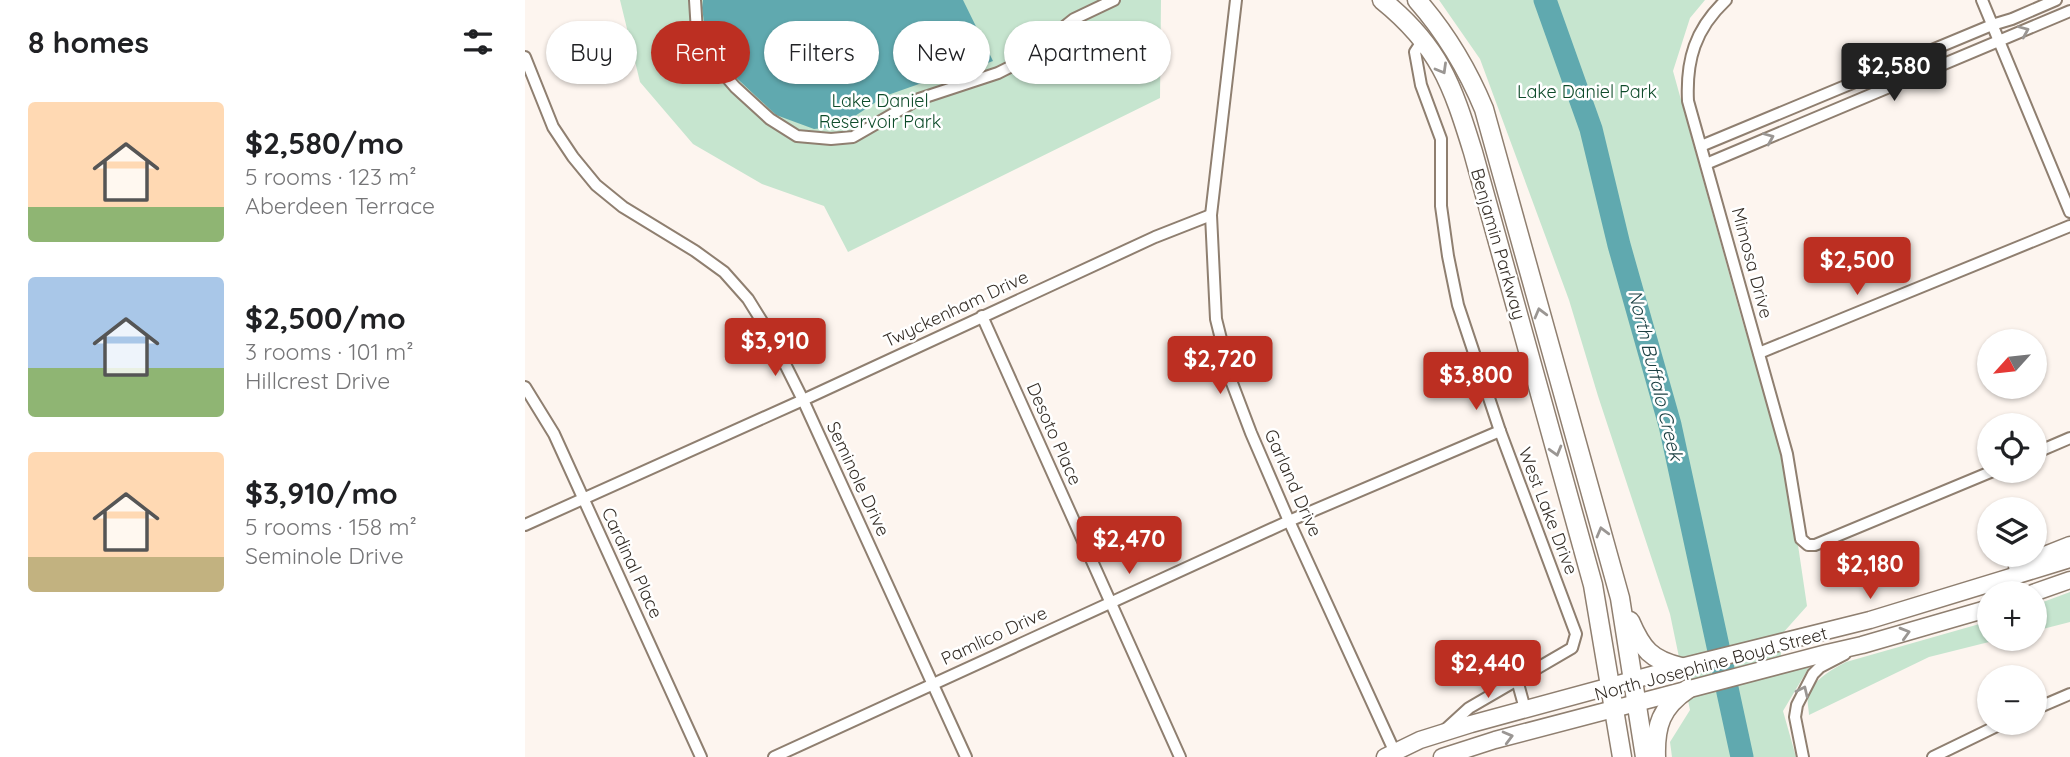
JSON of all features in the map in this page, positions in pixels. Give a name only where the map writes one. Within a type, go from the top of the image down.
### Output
[{"type":"main road","name":"Benjamin Parkway","points":[[1382,0],[1423,40],[1444,71],[1456,98],[1593,585],[1622,757]]},
{"type":"main road","name":"Benjamin Parkway","points":[[1417,0],[1457,52],[1483,109],[1620,598],[1645,757]]},
{"type":"main road","points":[[1959,594],[2019,565],[2070,545]]},
{"type":"main road","name":"North Josephine Boyd Street","points":[[1393,755],[1442,733],[1609,686],[1870,620],[2070,559]]},
{"type":"main road","points":[[2047,588],[2070,580]]},
{"type":"main road","points":[[1620,598],[1640,643],[1648,652],[1667,664],[1681,667]]},
{"type":"main road","name":"North Josephine Boyd Street","points":[[1443,757],[1495,740],[1862,645],[1977,612]]},
{"type":"main road","points":[[1656,757],[1655,740],[1661,718],[1675,698],[1688,689]]},
{"type":"street","points":[[695,0],[697,32],[710,58],[735,87],[770,119],[797,136],[831,139],[853,137],[919,99],[998,73],[1020,62],[1074,19],[1114,0]]},
{"type":"street","name":"Garland Drive","points":[[1237,0],[1212,215],[1216,319],[1232,383],[1251,433],[1393,755]]},
{"type":"street","name":"Mimosa Drive","points":[[1726,0],[1714,11],[1702,29],[1691,55],[1687,78],[1688,102],[1787,454],[1798,531],[1804,543],[1815,545],[1977,478]]},
{"type":"street","points":[[1982,0],[2070,212]]},
{"type":"street","points":[[1700,146],[2056,0]]},
{"type":"street","points":[[1706,164],[2070,11]]},
{"type":"street","name":"West Lake Drive","points":[[1423,40],[1415,52],[1421,85],[1441,139],[1441,206],[1447,256],[1465,327],[1500,431],[1576,634],[1572,648],[1468,708],[1442,733]]},
{"type":"street","name":"Seminole Drive","points":[[525,57],[553,127],[596,186],[660,232],[695,251],[724,272],[754,308],[803,400],[966,757]]},
{"type":"street","name":"Twyckenham Drive","points":[[525,525],[1156,237],[1212,215]]},
{"type":"street","points":[[1759,353],[2070,226]]},
{"type":"street","name":"Desoto Place","points":[[982,317],[1180,757]]},
{"type":"street","name":"Cardinal Place","points":[[525,387],[554,434],[701,757]]},
{"type":"street","name":"Pamlico Drive","points":[[774,757],[1289,521],[1500,431]]},
{"type":"street","points":[[2047,448],[2070,438]]},
{"type":"street","points":[[1803,757],[1795,717],[1797,705],[1807,683],[1820,667],[1862,645]]},
{"type":"street","points":[[1517,680],[1525,709]]},
{"type":"street","points":[[2047,704],[2070,694]]},
{"type":"street","points":[[1933,757],[1978,735]]},
{"type":"green space","name":"Lake Daniel Reservoir Park","points":[[620,0],[1161,0],[1161,21],[1004,21],[1004,84],[1160,84],[1160,98],[848,252],[824,206],[762,184],[693,144],[640,82],[637,70],[637,21],[625,21]]},
{"type":"green space","name":"Lake Daniel Park","points":[[1439,0],[1705,0],[1690,18],[1673,71],[1742,320],[1785,457],[1807,606],[1782,634],[1780,670],[1811,664],[1783,711],[1796,757],[1672,757],[1670,742],[1690,710],[1670,614],[1569,300],[1480,59]]},
{"type":"green space","points":[[2070,592],[2070,622],[2047,628],[2047,601]]},
{"type":"green space","points":[[1977,625],[1977,645],[1929,657],[1809,715],[1808,698],[1814,686],[1823,676],[1846,662]]},
{"type":"water","points":[[703,0],[963,0],[973,21],[893,21],[893,84],[919,84],[885,96],[840,126],[814,129],[776,115],[743,84],[750,84],[750,21],[704,21]]},
{"type":"waterway","name":"North Buffalo Creek","points":[[1545,0],[1591,129],[1619,245],[1670,425],[1742,757]]}]
